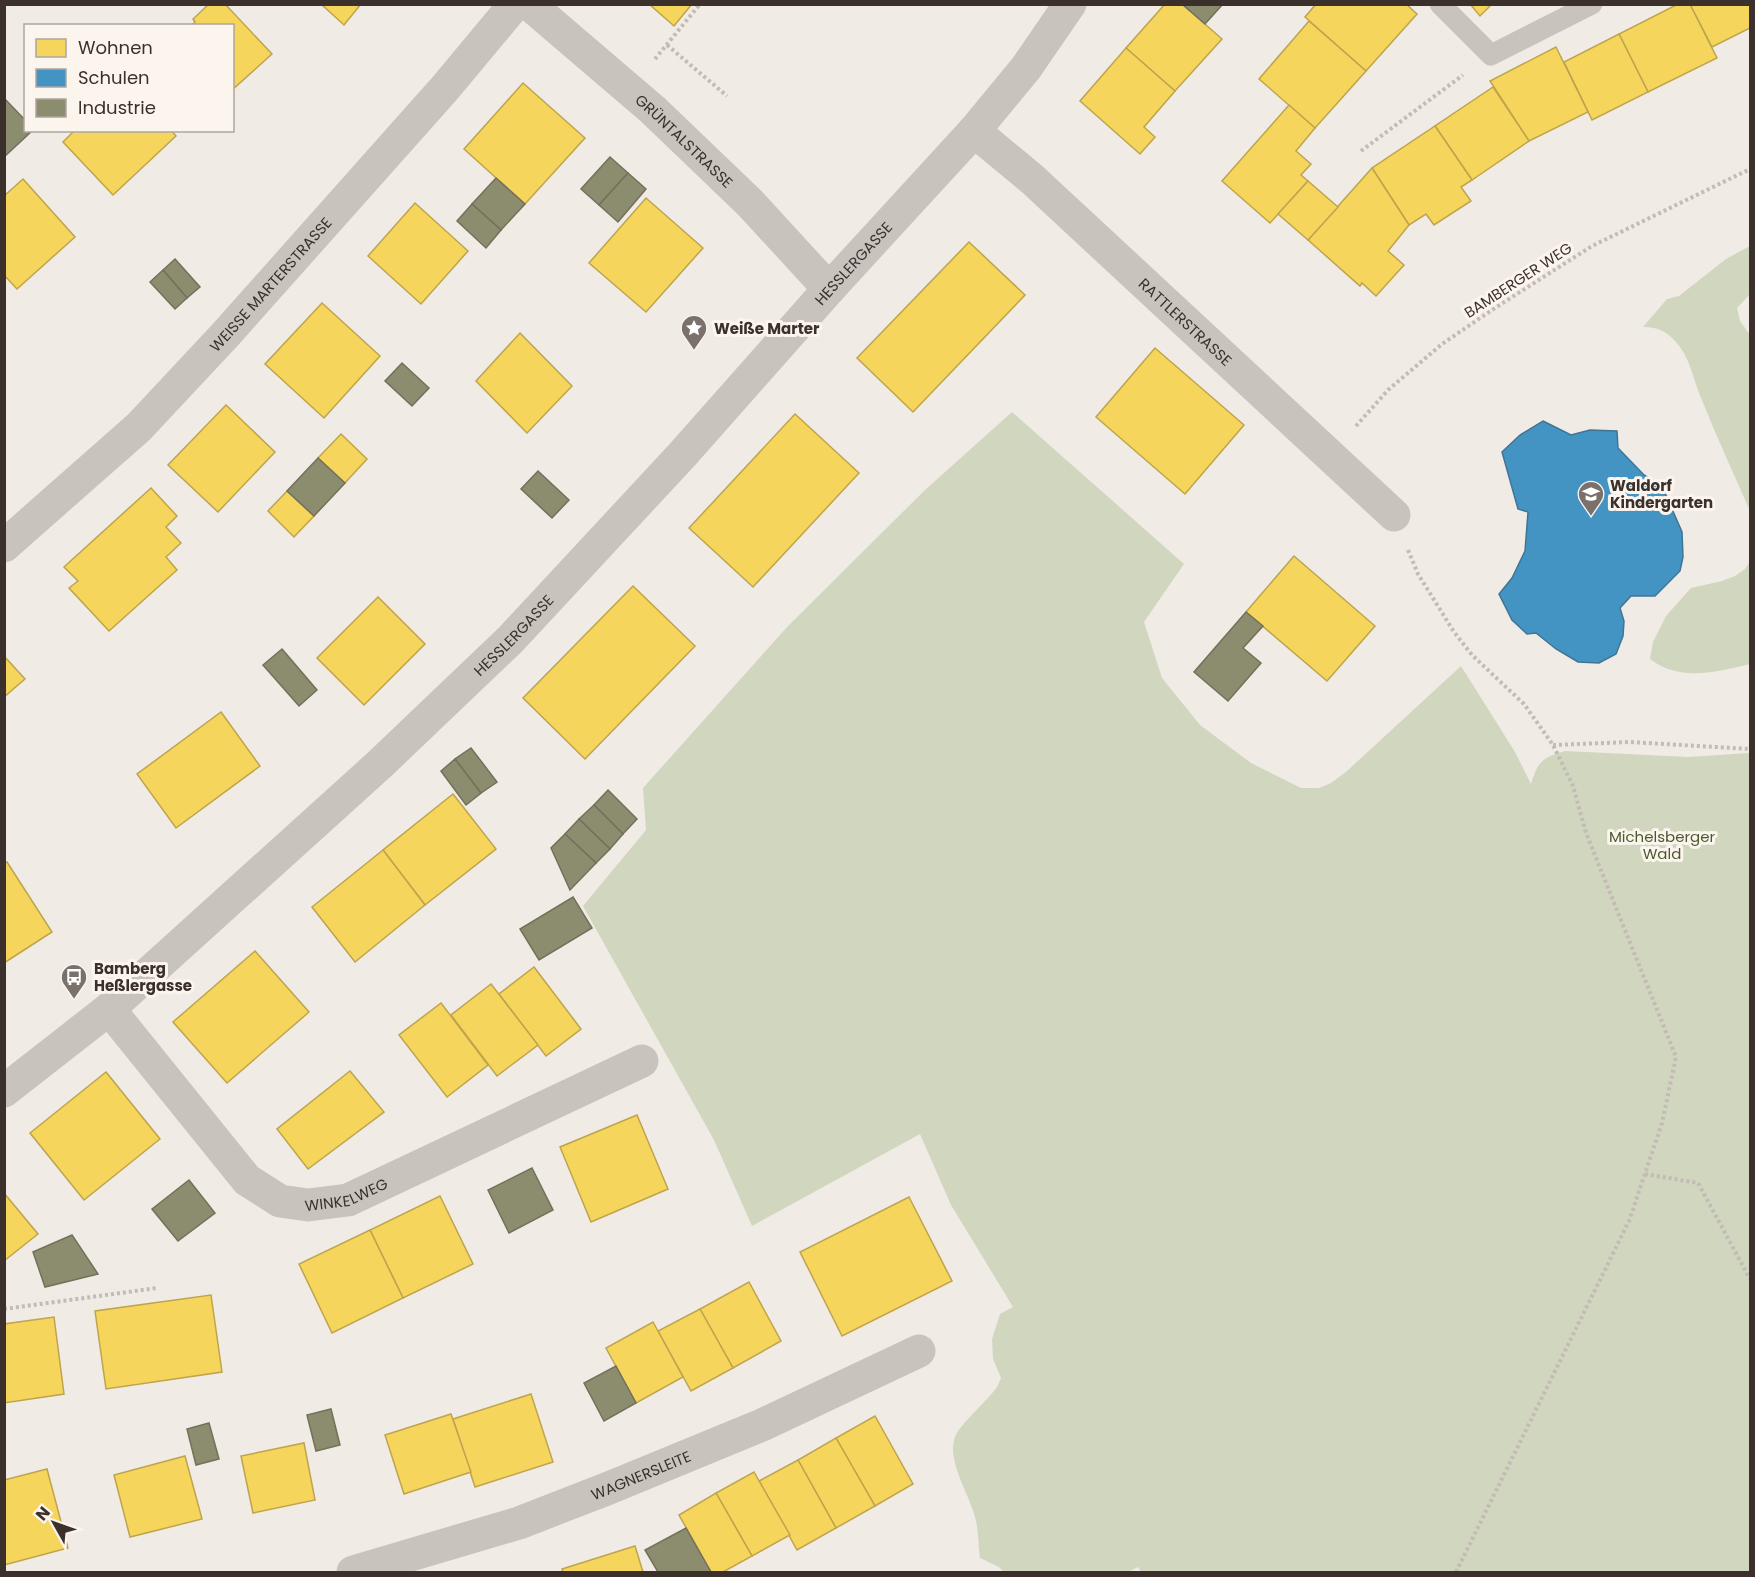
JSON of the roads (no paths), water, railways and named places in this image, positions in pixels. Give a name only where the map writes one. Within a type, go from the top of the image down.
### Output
[{"type":"street","name":"WEISSE MARTERSTRASSE","points":[[4,546],[139,427],[445,88],[515,4]]},
{"type":"street","name":"GRÜNTALSTRASSE","points":[[529,4],[629,89],[750,203],[829,290]]},
{"type":"street","name":"HESSLERGASSE","points":[[4,1090],[109,1010],[372,771],[510,640],[682,455],[974,130],[1026,68],[1070,4]]},
{"type":"street","name":"RATTLERSTRASSE","points":[[974,130],[1032,179],[1394,516]]},
{"type":"street","name":"WINKELWEG","points":[[109,1010],[247,1180],[280,1202],[308,1205],[348,1200],[642,1060]]},
{"type":"street","name":"WAGNERSLEITE","points":[[353,1572],[519,1523],[609,1488],[762,1425],[919,1351]]},
{"type":"lane","points":[[1440,4],[1491,55],[1593,4]]},
{"type":"place","name":"Weiße Marter","points":[[694,351]]},
{"type":"place","name":"Waldorf Kindergarten","points":[[1591,517]]},
{"type":"place","name":"Bamberg Heßlergasse","points":[[74,1000]]},
{"type":"park label","name":"Michelsberger Wald","points":[[1662,844]]}]
